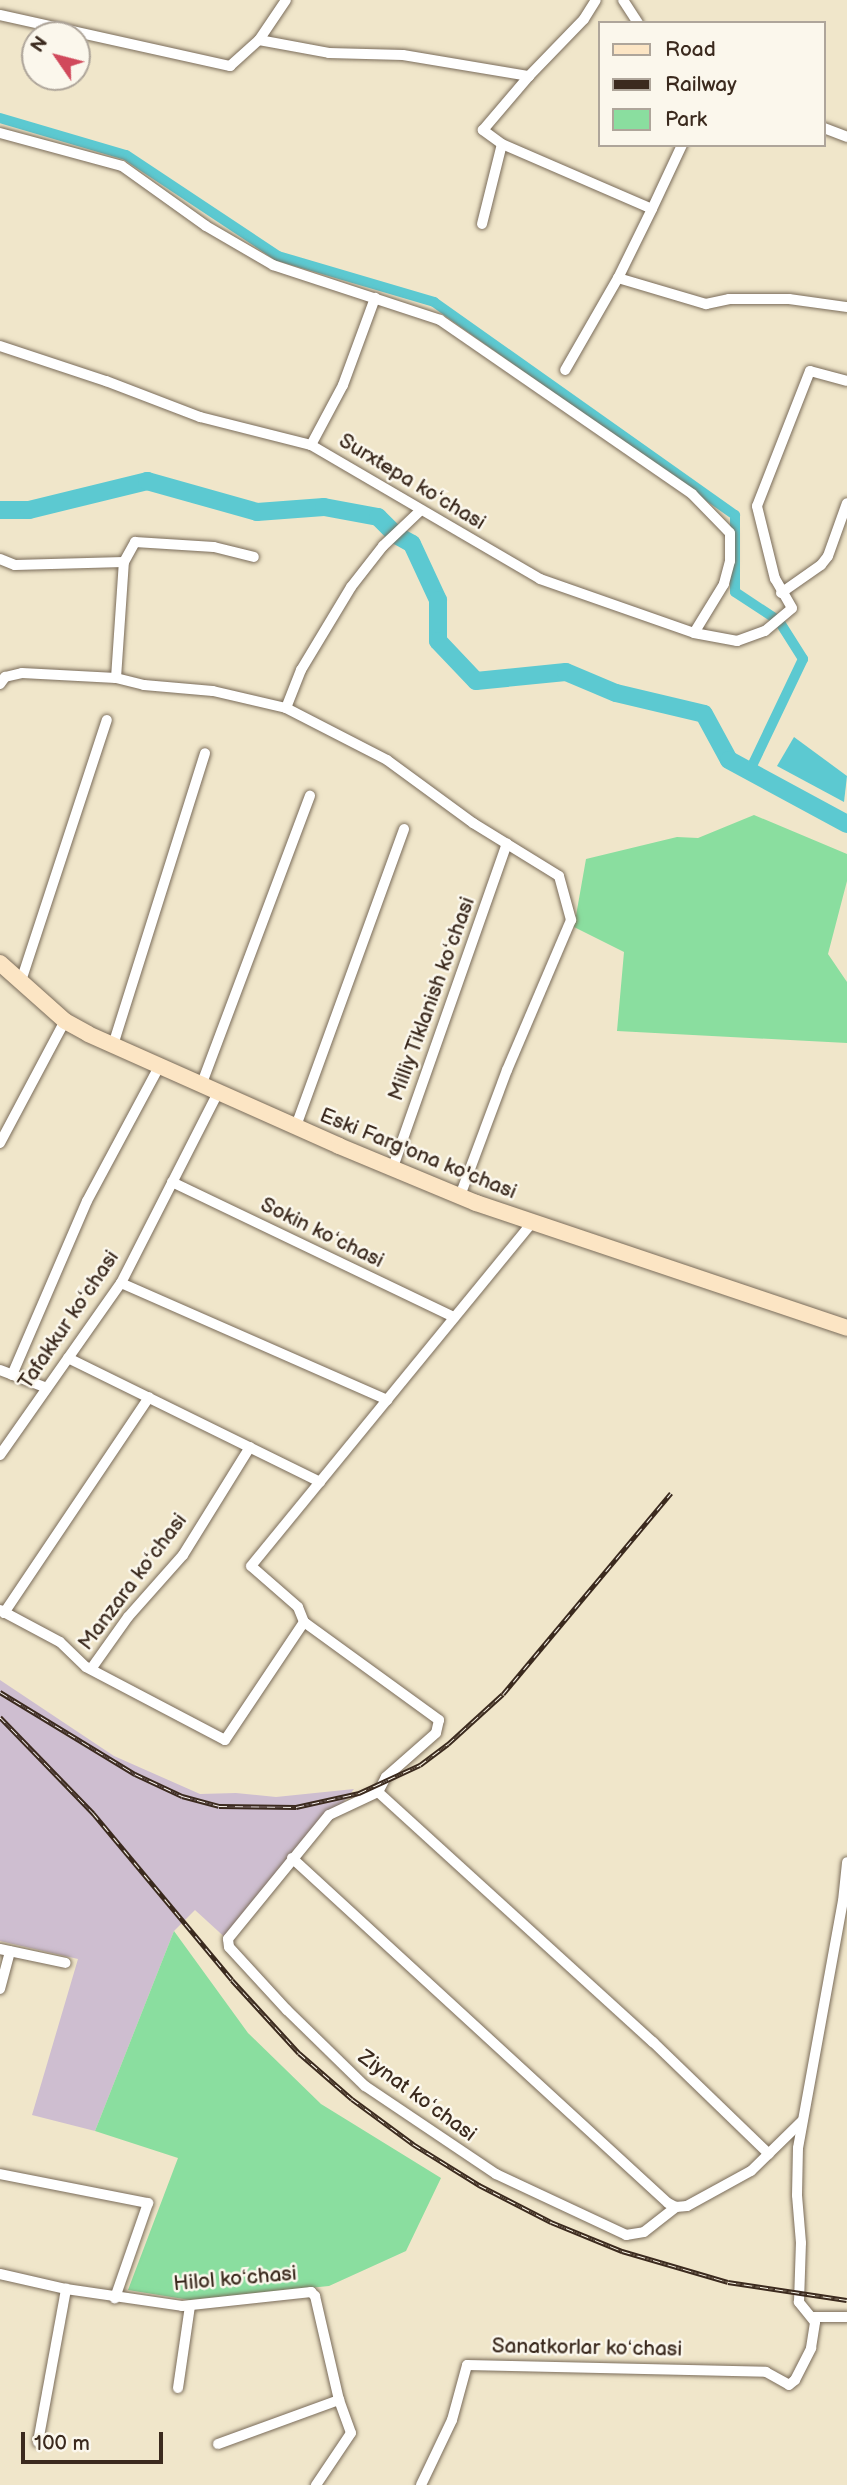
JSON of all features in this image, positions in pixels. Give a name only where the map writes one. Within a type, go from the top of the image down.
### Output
[{"type":"main road","name":"Eski Farg'ona ko'chasi","points":[[0,963],[20,984],[65,1021],[296,1126],[460,1196],[532,1223],[847,1328]]},
{"type":"street","points":[[0,15],[230,65],[259,40],[286,0]]},
{"type":"street","points":[[596,0],[584,19],[529,76],[483,130],[502,144],[652,209]]},
{"type":"street","points":[[623,0],[637,21]]},
{"type":"street","points":[[259,40],[329,53],[402,55],[529,76]]},
{"type":"street","points":[[826,129],[847,137]]},
{"type":"street","points":[[0,133],[122,166],[202,223],[273,265],[440,320],[692,494],[730,533],[730,561],[724,584],[694,633]]},
{"type":"street","points":[[482,224],[502,144]]},
{"type":"street","points":[[565,370],[618,278],[681,147]]},
{"type":"street","points":[[618,278],[706,304],[729,299],[789,299],[847,307]]},
{"type":"street","points":[[311,445],[343,385],[375,298]]},
{"type":"street","name":"Surxtepa koʻchasi","points":[[0,346],[200,416],[311,445],[540,579],[694,633],[737,641],[770,628],[792,608],[781,593]]},
{"type":"street","points":[[847,381],[810,371],[757,506],[781,593],[821,565],[828,556],[847,503]]},
{"type":"street","points":[[286,708],[301,670],[326,625],[365,567],[421,511]]},
{"type":"street","points":[[116,678],[124,562],[135,542],[214,547],[254,557]]},
{"type":"street","points":[[0,559],[15,565],[124,562]]},
{"type":"street","points":[[0,684],[5,677],[22,673],[116,678],[144,685],[213,691],[286,708],[387,760],[507,844],[559,876],[571,920],[507,1070],[460,1196]]},
{"type":"street","points":[[20,984],[107,720]]},
{"type":"street","points":[[113,1045],[205,753]]},
{"type":"street","points":[[202,1083],[310,796]]},
{"type":"street","points":[[296,1126],[404,829]]},
{"type":"street","name":"Milliy Tiklanish koʻchasi","points":[[393,1167],[507,844]]},
{"type":"street","points":[[0,1143],[65,1021]]},
{"type":"street","points":[[12,1374],[87,1201],[160,1065]]},
{"type":"street","name":"Tafakkur koʻchasi","points":[[0,1455],[121,1283],[219,1091]]},
{"type":"street","name":"Sokin koʻchasi","points":[[172,1182],[454,1317]]},
{"type":"street","points":[[532,1223],[251,1566],[298,1607],[304,1622],[439,1720],[436,1733],[386,1777],[378,1792],[653,2042],[769,2154]]},
{"type":"street","points":[[121,1283],[387,1400]]},
{"type":"street","points":[[68,1358],[320,1482]]},
{"type":"street","points":[[0,1370],[47,1388]]},
{"type":"street","points":[[149,1397],[2,1611],[60,1642],[90,1669],[225,1740],[304,1622]]},
{"type":"street","name":"Manzara koʻchasi","points":[[90,1669],[128,1617],[183,1555],[250,1447]]},
{"type":"street","name":"Ziynat koʻchasi","points":[[378,1792],[333,1811],[292,1858],[227,1945],[340,2064],[365,2086],[496,2174],[599,2225],[626,2235],[638,2235],[676,2207],[687,2206],[751,2171],[802,2121]]},
{"type":"street","points":[[292,1858],[668,2203],[676,2207]]},
{"type":"street","points":[[847,1862],[843,1901],[802,2121],[797,2195],[802,2243],[799,2302],[813,2317],[847,2318]]},
{"type":"street","points":[[0,1989],[5,1950],[66,1963]]},
{"type":"street","points":[[0,2174],[148,2203],[115,2298]]},
{"type":"street","name":"Hilol koʻchasi","points":[[0,2274],[115,2298],[190,2306],[306,2291],[315,2296],[339,2400]]},
{"type":"street","points":[[38,2442],[66,2289]]},
{"type":"street","points":[[178,2388],[190,2306]]},
{"type":"street","name":"Sanatkorlar koʻchasi","points":[[421,2485],[452,2420],[467,2365],[766,2372],[789,2385],[796,2380],[811,2348],[815,2329],[813,2317]]},
{"type":"street","points":[[218,2444],[339,2400],[351,2433],[316,2485]]},
{"type":"shaded area","points":[[0,1680],[114,1756],[200,1794],[236,1793],[276,1797],[354,1789],[230,1942],[195,1910],[174,1931],[95,2131],[32,2115],[78,1959],[0,1941]]},
{"type":"green space","points":[[754,815],[847,854],[847,881],[828,954],[847,982],[847,1043],[617,1031],[624,952],[574,927],[586,859],[677,837],[698,838]]},
{"type":"green space","points":[[174,1931],[248,2033],[321,2104],[441,2178],[406,2251],[329,2286],[190,2300],[128,2290],[178,2158],[95,2131]]},
{"type":"water","points":[[794,737],[847,776],[844,802],[777,766]]},
{"type":"waterway","points":[[0,118],[126,155],[278,256],[434,302],[735,515],[735,592],[779,621],[803,659],[750,770]]},
{"type":"waterway","points":[[0,510],[29,510],[147,481],[257,512],[324,507],[378,517],[396,535],[412,544],[438,600],[438,641],[476,681],[566,672],[616,693],[704,714],[729,760],[847,824]]},
{"type":"railway","points":[[0,1692],[135,1774],[182,1796],[219,1806],[296,1807],[359,1793],[420,1765],[448,1744],[503,1694],[671,1493]]},
{"type":"railway","points":[[0,1717],[93,1813],[232,1980],[299,2053],[352,2099],[413,2144],[479,2185],[551,2222],[622,2251],[728,2282],[847,2300]]}]
